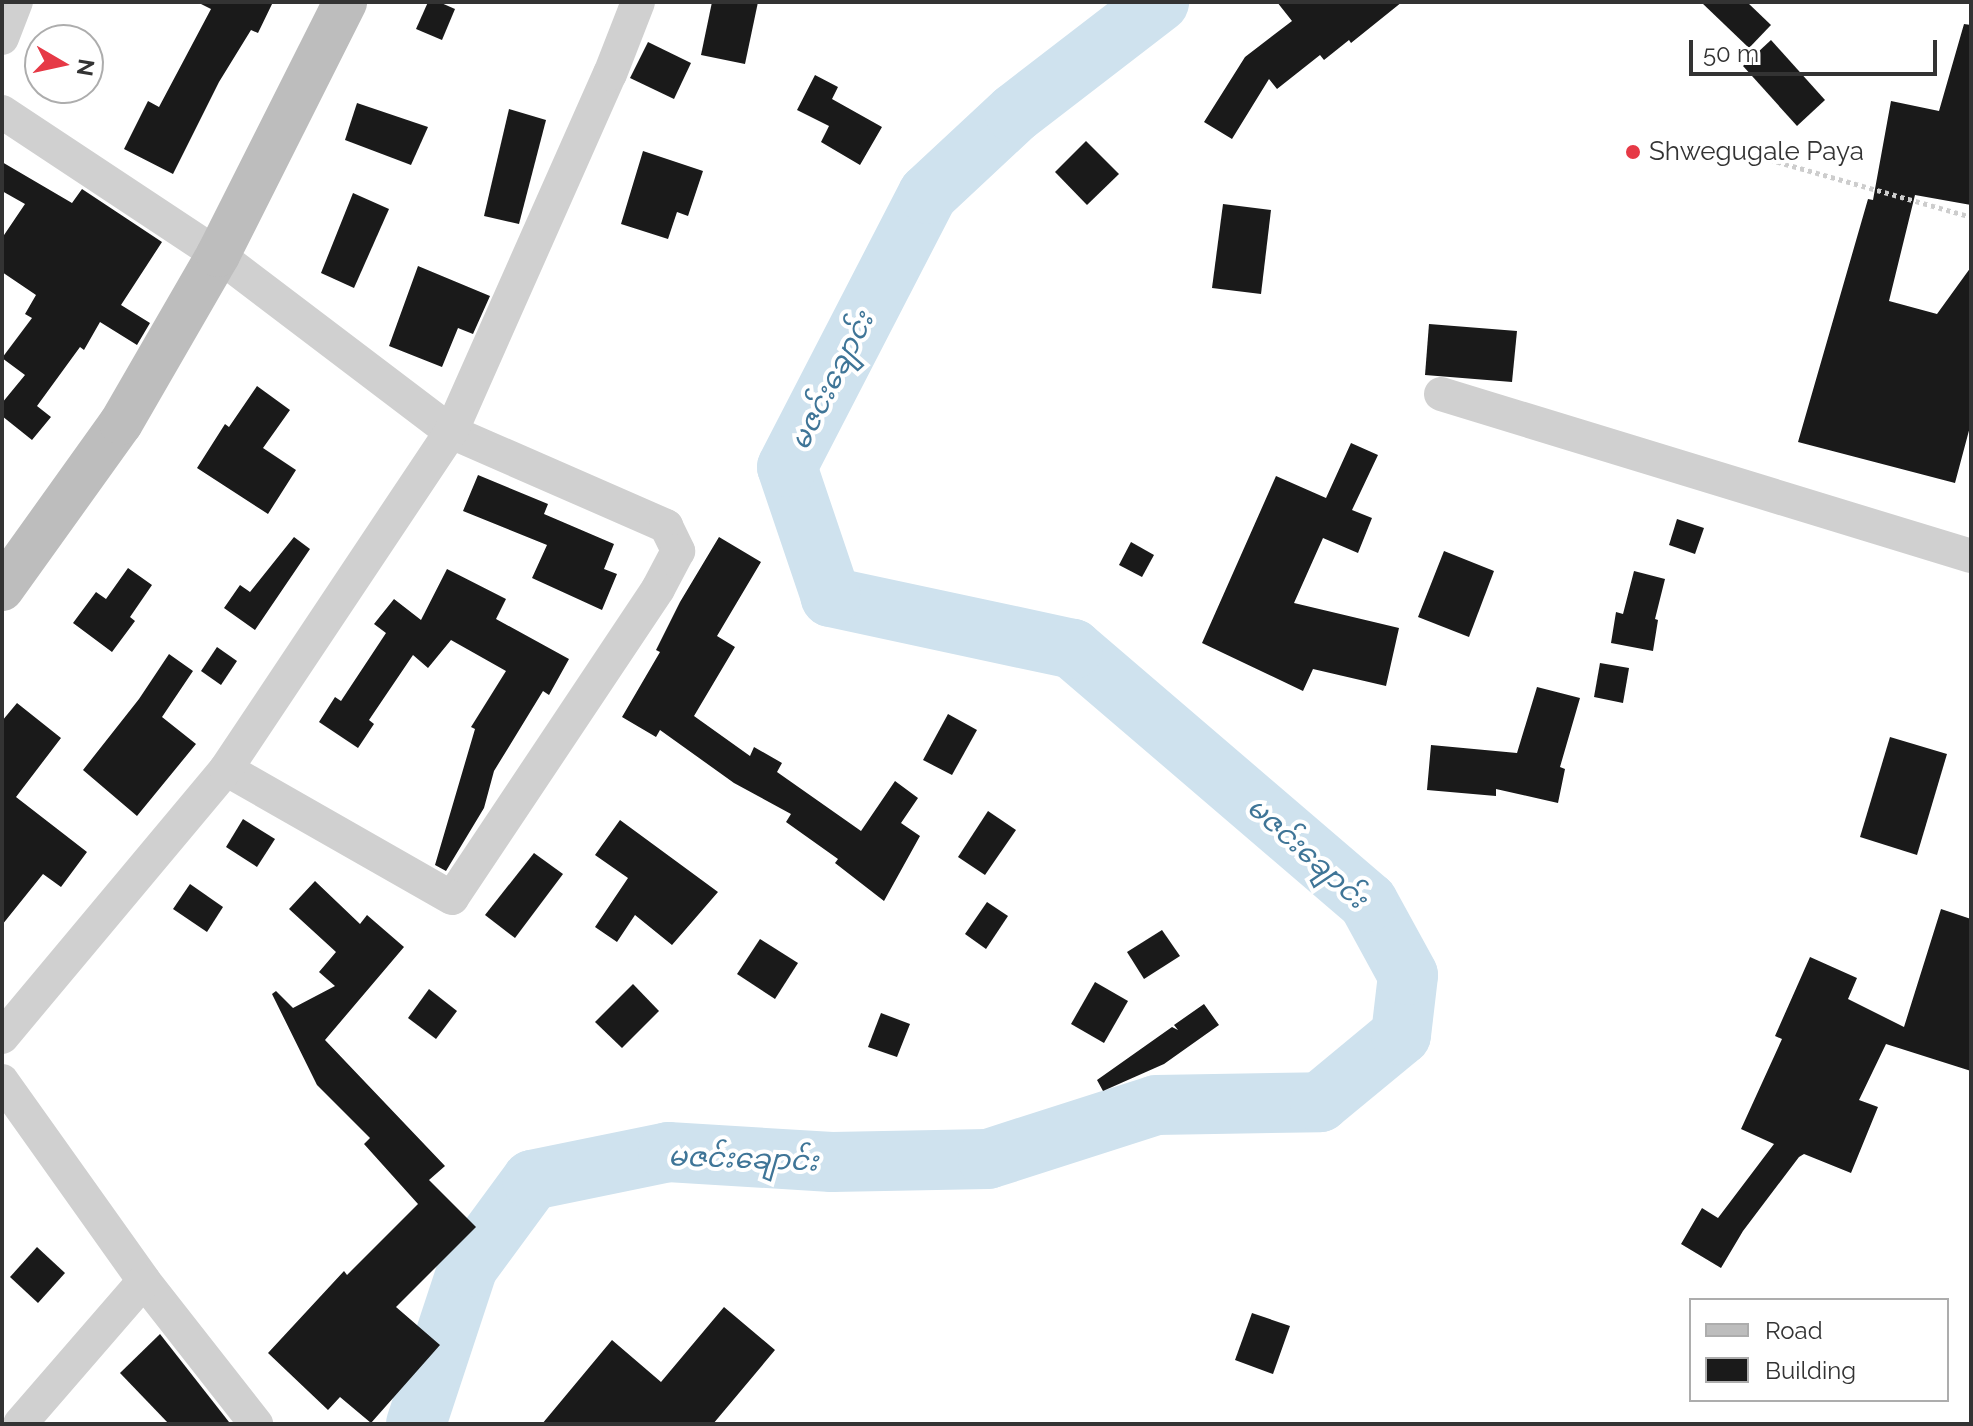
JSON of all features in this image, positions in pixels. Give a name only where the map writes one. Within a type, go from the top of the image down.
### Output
[{"type":"street","points":[[2,38],[16,2]]},
{"type":"street","points":[[2,589],[121,423],[218,255],[345,2]]},
{"type":"street","points":[[2,1037],[226,769],[451,432],[610,74],[638,2]]},
{"type":"street","points":[[2,112],[218,255],[451,432],[666,526],[678,551],[658,589],[452,898],[226,769]]},
{"type":"street","points":[[1441,394],[1971,556]]},
{"type":"street","points":[[2,1081],[144,1281],[256,1424]]},
{"type":"street","points":[[20,1424],[144,1281]]},
{"type":"path","points":[[1754,155],[1971,217]]},
{"type":"building","points":[[197,2],[273,2],[258,33],[251,30],[219,82],[173,174],[124,149],[148,101],[159,107],[211,9]]},
{"type":"building","points":[[428,2],[439,2],[455,9],[442,40],[416,29]]},
{"type":"building","points":[[712,2],[758,2],[745,64],[701,55]]},
{"type":"building","points":[[1277,2],[1402,2],[1351,43],[1349,40],[1324,60],[1320,55],[1277,89],[1269,79],[1232,139],[1204,122],[1245,57],[1292,21]]},
{"type":"building","points":[[1701,2],[1747,2],[1771,25],[1749,48]]},
{"type":"building","points":[[1964,24],[1971,25],[1971,205],[1915,195],[1889,301],[1937,314],[1971,267],[1971,423],[1955,483],[1798,442],[1868,199],[1873,200],[1891,101],[1939,111]]},
{"type":"building","points":[[1771,40],[1825,100],[1797,126],[1743,66]]},
{"type":"building","points":[[648,42],[691,63],[674,99],[630,78]]},
{"type":"building","points":[[815,75],[838,87],[832,99],[882,127],[860,165],[821,142],[829,126],[797,110]]},
{"type":"building","points":[[357,103],[428,127],[411,165],[345,140]]},
{"type":"building","points":[[509,109],[546,120],[519,224],[484,216]]},
{"type":"building","points":[[1086,141],[1119,174],[1087,205],[1055,172]]},
{"type":"building","points":[[643,151],[703,171],[688,216],[677,212],[668,239],[621,224]]},
{"type":"building","points":[[2,162],[72,203],[82,189],[162,242],[121,305],[150,323],[137,345],[100,322],[84,350],[80,347],[37,406],[51,417],[32,440],[2,416],[2,403],[25,375],[2,358],[32,318],[25,314],[36,295],[2,272],[2,238],[25,204],[2,191]]},
{"type":"building","points":[[353,193],[389,209],[354,288],[321,273]]},
{"type":"building","points":[[1223,204],[1271,210],[1261,294],[1212,288]]},
{"type":"building","points":[[418,266],[490,296],[473,334],[458,328],[442,367],[389,346]]},
{"type":"building","points":[[1429,324],[1517,331],[1512,382],[1425,375]]},
{"type":"building","points":[[257,386],[290,410],[263,448],[296,470],[268,514],[197,468],[225,424],[229,427]]},
{"type":"building","points":[[1351,443],[1378,455],[1352,510],[1372,518],[1358,553],[1323,538],[1294,603],[1399,628],[1386,686],[1313,669],[1303,691],[1202,643],[1276,476],[1326,498]]},
{"type":"building","points":[[478,475],[548,504],[544,514],[614,544],[604,569],[617,574],[602,610],[532,578],[547,545],[463,511]]},
{"type":"building","points":[[1677,519],[1704,528],[1695,554],[1669,545]]},
{"type":"building","points":[[294,537],[310,549],[255,630],[224,608],[240,585],[250,592]]},
{"type":"building","points":[[719,537],[761,562],[717,636],[735,647],[694,716],[750,756],[754,747],[782,763],[777,772],[861,831],[895,781],[918,798],[901,823],[920,836],[884,901],[835,863],[838,859],[786,822],[791,814],[734,783],[660,730],[656,737],[622,717],[660,652],[656,650],[680,602]]},
{"type":"building","points":[[1131,542],[1154,555],[1142,577],[1119,565]]},
{"type":"building","points":[[1444,551],[1494,571],[1469,637],[1418,617]]},
{"type":"building","points":[[128,568],[152,585],[130,617],[135,621],[112,652],[73,623],[96,592],[106,599]]},
{"type":"building","points":[[447,569],[506,599],[496,619],[569,659],[549,695],[543,691],[494,771],[484,808],[446,871],[435,865],[475,729],[471,727],[506,671],[451,640],[428,668],[413,655],[369,720],[374,724],[358,748],[319,722],[335,697],[341,701],[386,633],[374,624],[394,599],[421,620]]},
{"type":"building","points":[[1634,571],[1665,579],[1655,619],[1658,620],[1653,651],[1611,643],[1616,612],[1623,614]]},
{"type":"building","points":[[217,647],[237,661],[221,685],[201,671]]},
{"type":"building","points":[[169,654],[193,671],[162,717],[196,744],[137,816],[83,770],[139,699]]},
{"type":"building","points":[[1600,663],[1629,668],[1623,703],[1594,697]]},
{"type":"building","points":[[1537,687],[1580,698],[1560,767],[1565,769],[1558,803],[1496,789],[1496,796],[1427,790],[1431,745],[1517,753]]},
{"type":"building","points":[[17,703],[61,738],[16,797],[87,852],[61,887],[43,874],[2,925],[2,721]]},
{"type":"building","points":[[948,714],[977,730],[952,775],[923,760]]},
{"type":"building","points":[[1890,737],[1947,754],[1917,855],[1860,837]]},
{"type":"building","points":[[988,811],[1016,830],[985,875],[958,857]]},
{"type":"building","points":[[243,819],[275,839],[257,867],[226,847]]},
{"type":"building","points":[[620,820],[718,892],[672,945],[635,915],[617,942],[595,927],[628,878],[595,855]]},
{"type":"building","points":[[534,853],[563,874],[515,938],[485,915]]},
{"type":"building","points":[[315,881],[360,924],[367,915],[404,947],[325,1040],[445,1166],[429,1180],[476,1227],[396,1307],[440,1345],[371,1423],[340,1397],[328,1410],[268,1353],[344,1271],[347,1275],[418,1204],[364,1144],[370,1138],[317,1085],[272,994],[276,991],[293,1008],[335,986],[319,972],[336,952],[289,909]]},
{"type":"building","points":[[190,884],[223,907],[207,932],[173,909]]},
{"type":"building","points":[[987,902],[1008,916],[986,949],[965,934]]},
{"type":"building","points":[[1941,909],[1971,919],[1971,1071],[1886,1044],[1859,1100],[1878,1107],[1851,1173],[1804,1154],[1799,1157],[1743,1231],[1721,1268],[1681,1244],[1702,1208],[1718,1218],[1774,1144],[1741,1129],[1782,1039],[1775,1036],[1810,957],[1857,978],[1848,999],[1904,1027]]},
{"type":"building","points":[[1162,930],[1180,956],[1144,979],[1127,952]]},
{"type":"building","points":[[760,939],[798,963],[775,999],[737,974]]},
{"type":"building","points":[[1095,982],[1128,1001],[1104,1043],[1071,1024]]},
{"type":"building","points":[[633,984],[659,1011],[622,1048],[595,1022]]},
{"type":"building","points":[[429,989],[457,1011],[436,1039],[408,1018]]},
{"type":"building","points":[[1204,1004],[1219,1025],[1164,1064],[1103,1091],[1097,1080],[1172,1027],[1178,1030],[1174,1025]]},
{"type":"building","points":[[881,1013],[910,1024],[897,1057],[868,1047]]},
{"type":"building","points":[[37,1247],[65,1273],[38,1303],[10,1277]]},
{"type":"building","points":[[724,1307],[775,1350],[713,1424],[542,1424],[612,1340],[661,1382]]},
{"type":"building","points":[[1252,1313],[1290,1326],[1273,1374],[1235,1360]]},
{"type":"building","points":[[160,1334],[228,1424],[169,1424],[120,1373]]},
{"type":"waterway","name":"မဇင်းချောင်း","points":[[416,1424],[468,1267],[532,1180],[668,1152],[832,1162],[988,1159],[1156,1105],[1320,1102],[1401,1035],[1408,975],[1368,902],[1073,649],[831,597],[787,467],[928,194],[1015,113],[1159,2]]},
{"type":"place","name":"Shwegugale Paya","points":[[1633,152]]}]
